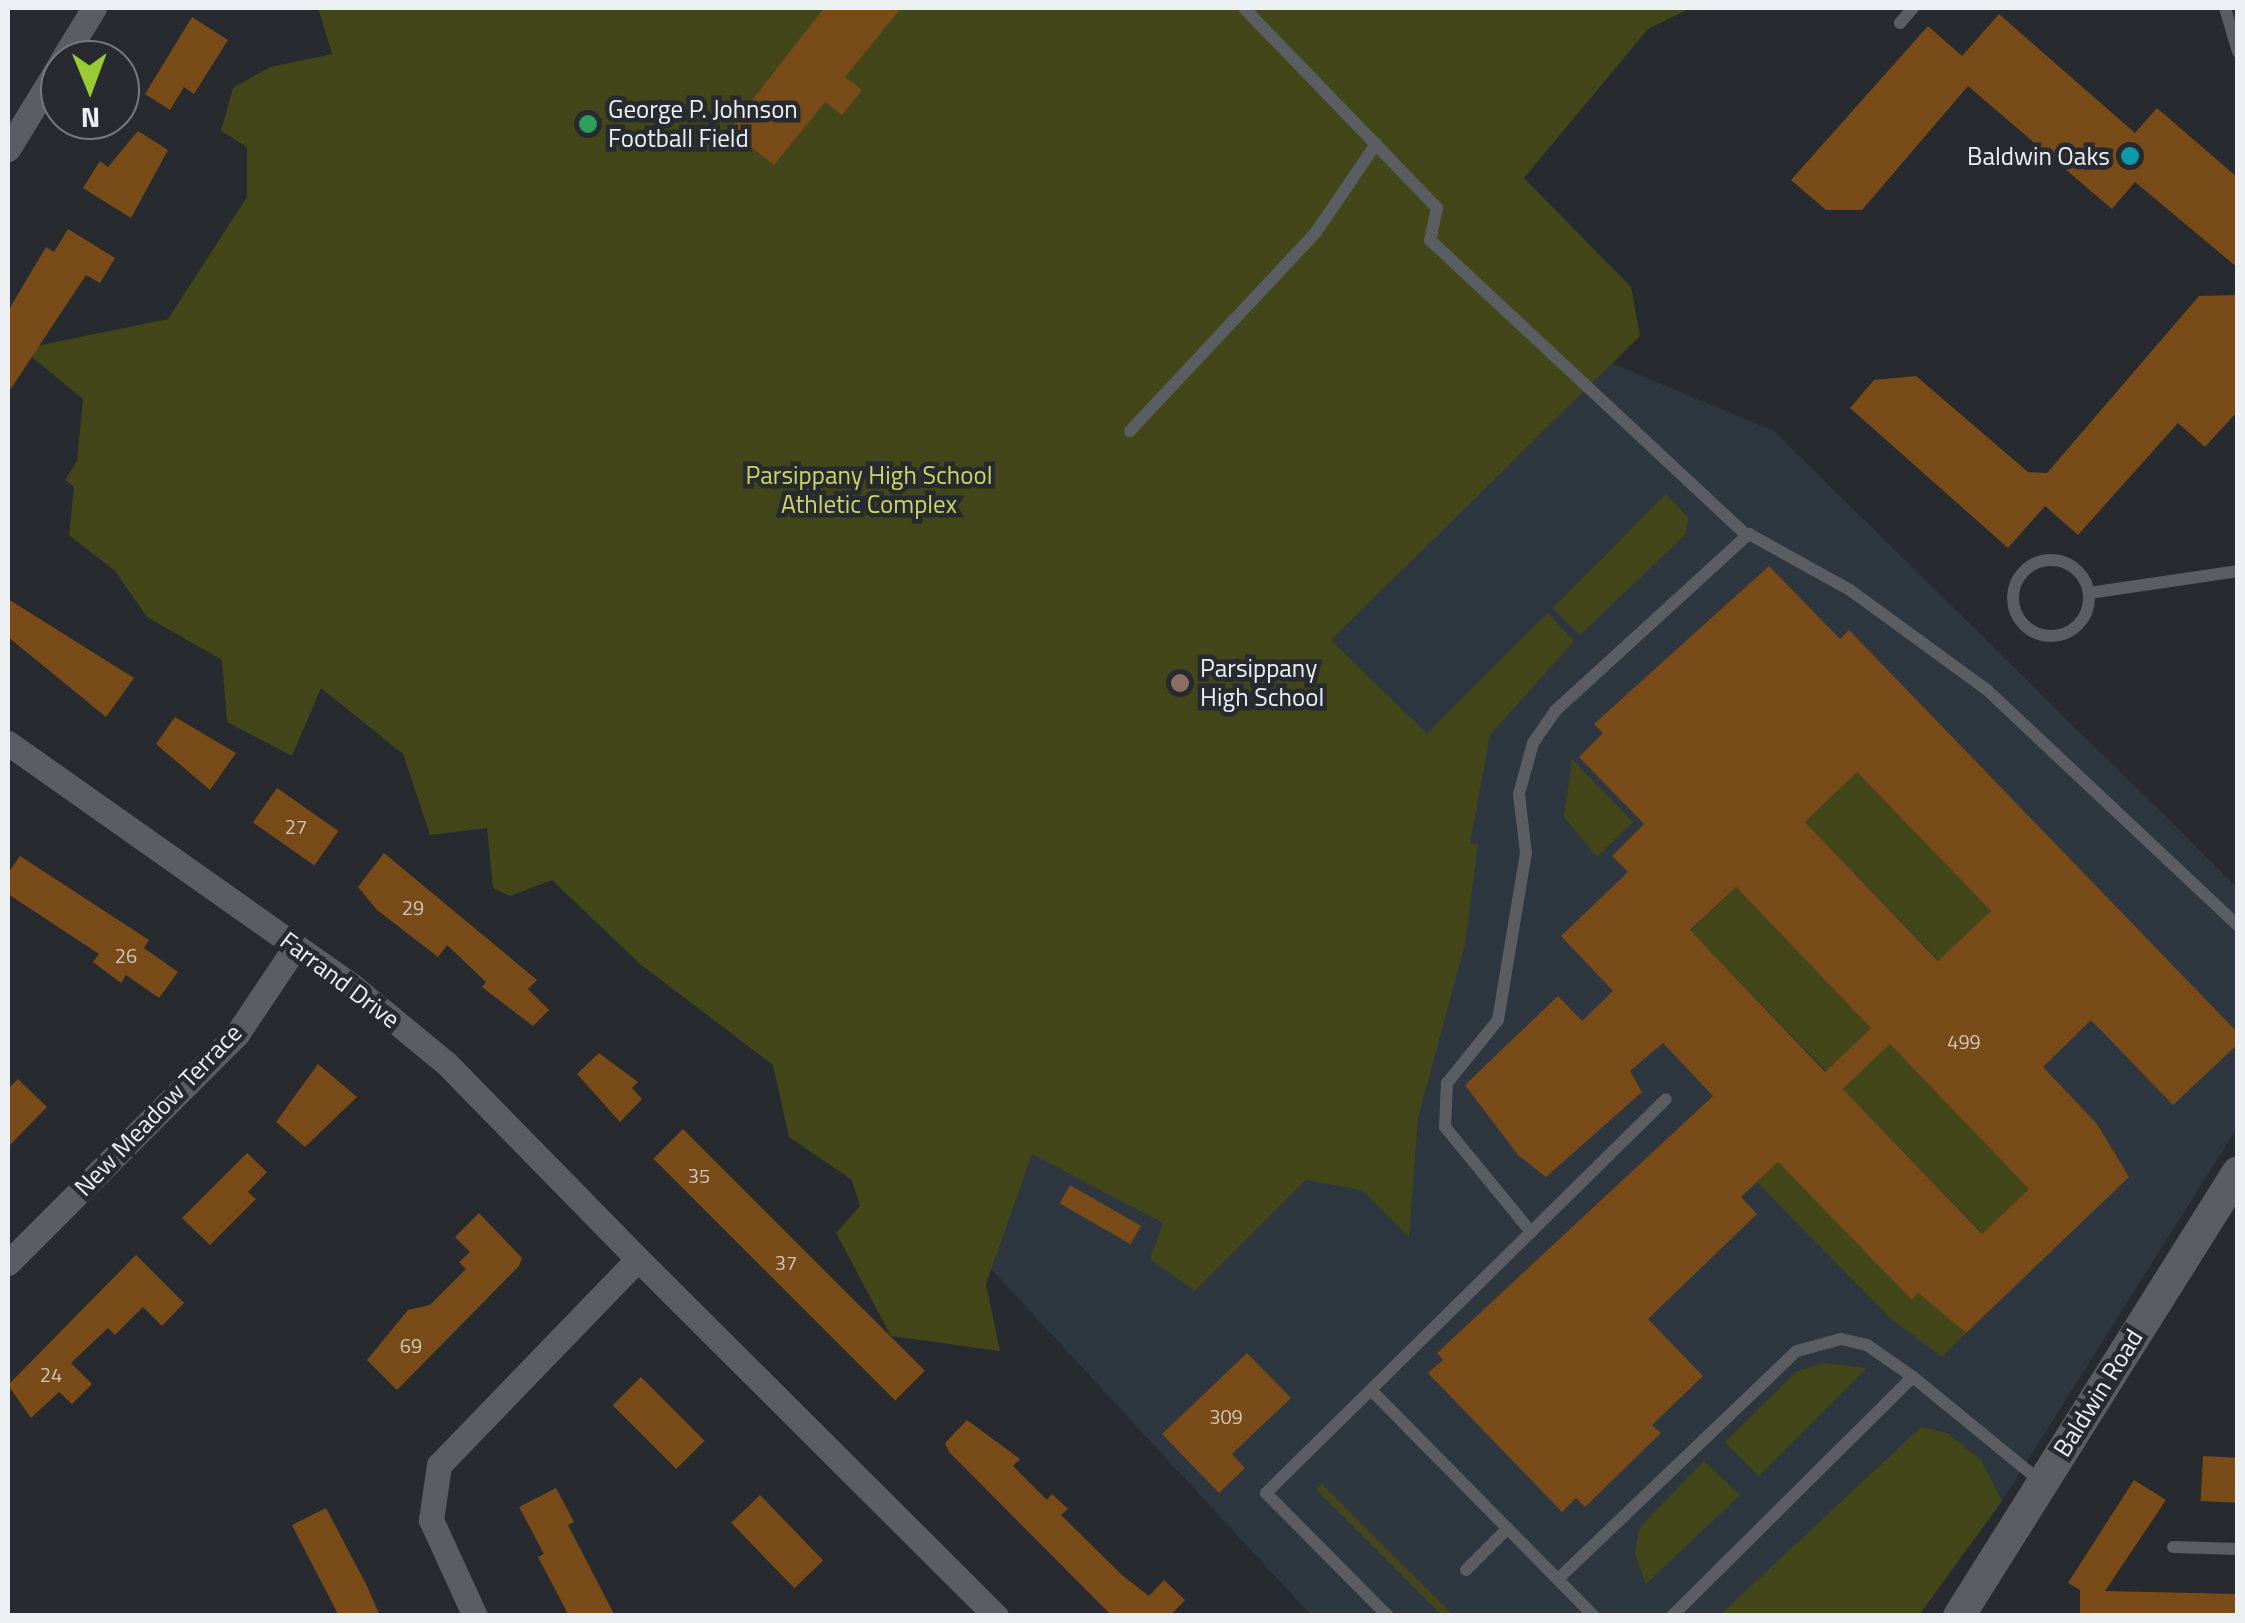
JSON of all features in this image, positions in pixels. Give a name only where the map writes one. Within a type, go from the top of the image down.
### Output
[{"type":"street","points":[[74,40],[94,8]]},
{"type":"street","points":[[8,149],[40,96]]},
{"type":"street","name":"Farrand Drive","points":[[8,743],[296,946],[446,1064],[996,1616]]},
{"type":"street","name":"New Meadow Terrace","points":[[8,1263],[237,1034],[296,946]]},
{"type":"street","name":"Baldwin Road","points":[[1975,1606],[2042,1483],[2238,1172]]},
{"type":"street","points":[[476,1616],[431,1520],[439,1465],[638,1259]]},
{"type":"lane","points":[[1244,8],[1437,208],[1430,240],[1747,536],[1850,590],[1986,689],[2238,926]]},
{"type":"lane","points":[[1900,23],[1913,8]]},
{"type":"lane","points":[[2226,8],[2238,52]]},
{"type":"lane","points":[[1130,431],[1316,232],[1376,144]]},
{"type":"lane","points":[[1532,1232],[1445,1128],[1448,1083],[1498,1020],[1526,853],[1519,794],[1533,743],[1555,710],[1747,536]]},
{"type":"lane","points":[[2054,559],[2076,568],[2090,593],[2079,626],[2056,636],[2021,622],[2013,598],[2021,574],[2054,559]]},
{"type":"lane","points":[[2090,593],[2238,572]]},
{"type":"lane","points":[[1388,1616],[1266,1494],[1666,1099]]},
{"type":"lane","points":[[1558,1579],[1797,1351],[1841,1339],[1867,1345],[1913,1377],[2042,1483]]},
{"type":"lane","points":[[1672,1616],[1913,1377]]},
{"type":"lane","points":[[1371,1390],[1594,1616]]},
{"type":"lane","points":[[1466,1570],[1508,1528]]},
{"type":"lane","points":[[2173,1547],[2238,1549]]},
{"type":"shaded area","name":"Parsippany High School","points":[[1441,196],[1616,365],[1774,431],[2237,887],[2237,1128],[2002,1501],[1919,1615],[1311,1615],[748,1006],[65,480]]},
{"type":"green space","name":"Parsippany High School Athletic Complex","points":[[318,8],[1691,8],[1648,29],[1524,178],[1631,287],[1640,336],[1331,640],[1427,734],[1548,613],[1574,641],[1490,735],[1470,843],[1478,844],[1465,944],[1418,1118],[1409,1237],[1362,1190],[1306,1180],[1195,1291],[1150,1259],[1163,1223],[1032,1154],[986,1284],[1000,1351],[891,1336],[836,1233],[860,1206],[852,1180],[789,1137],[773,1065],[640,964],[552,880],[510,896],[493,888],[487,828],[430,835],[403,754],[321,688],[292,756],[227,722],[222,660],[147,617],[115,571],[69,535],[74,487],[65,480],[77,461],[83,399],[22,349],[168,319],[247,197],[247,147],[221,131],[233,88],[270,67],[332,54]]},
{"type":"green space","points":[[1666,494],[1688,517],[1686,534],[1580,635],[1553,608]]},
{"type":"green space","points":[[1572,759],[1633,822],[1597,857],[1564,817]]},
{"type":"green space","points":[[1857,772],[1991,911],[1939,961],[1805,822]]},
{"type":"green space","points":[[1736,887],[1871,1027],[1826,1071],[1691,931]]},
{"type":"green space","points":[[1890,1044],[2030,1189],[1983,1234],[1843,1089]]},
{"type":"green space","points":[[1778,1162],[1912,1299],[1918,1293],[1966,1333],[1942,1357],[1891,1319],[1757,1182]]},
{"type":"green space","points":[[1823,1363],[1867,1368],[1759,1476],[1725,1442],[1796,1372]]},
{"type":"green space","points":[[1921,1427],[1947,1433],[1981,1460],[2002,1501],[1919,1615],[1720,1615]]},
{"type":"green space","points":[[1704,1461],[1740,1495],[1646,1584],[1635,1554],[1639,1528]]},
{"type":"green space","points":[[1322,1484],[1453,1615],[1443,1616],[1316,1490]]},
{"type":"building","points":[[824,8],[901,8],[845,77],[862,90],[842,115],[825,102],[774,165],[729,130]]},
{"type":"building","name":"Baldwin Oaks","points":[[1999,14],[2135,133],[2157,108],[2238,178],[2238,268],[2135,182],[2112,209],[1968,86],[1862,210],[1826,210],[1791,180],[1928,26],[1962,56]]},
{"type":"building","points":[[192,17],[228,40],[194,94],[184,87],[170,110],[145,94]]},
{"type":"building","points":[[140,132],[168,150],[131,218],[83,188],[100,161],[108,167],[130,140],[140,140]]},
{"type":"building","points":[[68,229],[115,258],[100,283],[86,275],[8,393],[8,311],[46,247],[54,252]]},
{"type":"building","points":[[2238,295],[2238,411],[2205,447],[2178,423],[2078,535],[2045,506],[2008,548],[1850,408],[1874,380],[1916,376],[2028,472],[2047,473],[2199,296]]},
{"type":"building","points":[[1769,566],[1840,639],[1849,630],[2238,1033],[2238,1044],[2173,1105],[2091,1020],[2043,1067],[2097,1124],[2129,1177],[1966,1333],[1918,1293],[1912,1300],[1778,1162],[1741,1197],[1757,1214],[1648,1319],[1703,1376],[1652,1425],[1661,1433],[1585,1507],[1576,1498],[1562,1512],[1428,1373],[1443,1360],[1437,1353],[1713,1096],[1663,1043],[1630,1071],[1642,1092],[1546,1177],[1518,1155],[1465,1085],[1558,996],[1582,1021],[1613,991],[1561,936],[1628,872],[1612,856],[1644,824],[1579,757],[1603,733],[1594,724]],"holes":[[[1857,772],[1991,911],[1938,961],[1805,822]],[[1736,887],[1871,1028],[1825,1072],[1690,930]],[[1890,1044],[2029,1189],[1982,1234],[1843,1089]]]},
{"type":"building","points":[[8,599],[134,678],[106,717],[8,637]]},
{"type":"building","points":[[175,717],[236,753],[210,790],[156,744]]},
{"type":"building","points":[[277,788],[338,831],[314,865],[253,822]]},
{"type":"building","points":[[384,853],[537,980],[528,989],[549,1010],[533,1026],[482,987],[486,982],[447,945],[438,957],[377,910],[358,887]]},
{"type":"building","points":[[20,856],[149,940],[144,948],[178,972],[159,998],[126,975],[121,983],[93,962],[99,954],[8,894],[8,873]]},
{"type":"building","points":[[599,1053],[638,1082],[632,1088],[642,1099],[620,1122],[577,1074]]},
{"type":"building","points":[[318,1064],[357,1097],[305,1147],[276,1122]]},
{"type":"building","points":[[18,1079],[47,1107],[8,1147],[8,1089]]},
{"type":"building","points":[[683,1129],[925,1371],[895,1401],[653,1159]]},
{"type":"building","points":[[247,1153],[267,1172],[248,1192],[256,1199],[210,1245],[182,1218]]},
{"type":"building","points":[[1070,1185],[1141,1226],[1131,1244],[1060,1203]]},
{"type":"building","points":[[479,1213],[522,1258],[519,1266],[397,1390],[367,1360],[408,1310],[430,1305],[466,1269],[459,1262],[470,1252],[455,1237]]},
{"type":"building","points":[[136,1255],[184,1303],[162,1326],[143,1307],[115,1335],[108,1328],[71,1363],[92,1384],[72,1404],[59,1392],[31,1418],[8,1385]]},
{"type":"building","points":[[1247,1353],[1291,1398],[1232,1454],[1245,1468],[1219,1493],[1162,1434]]},
{"type":"building","points":[[641,1377],[705,1441],[676,1469],[613,1405]]},
{"type":"building","points":[[967,1420],[1020,1459],[1013,1466],[1047,1500],[1052,1494],[1068,1509],[1061,1515],[1122,1575],[1149,1596],[1164,1580],[1185,1600],[1170,1616],[1112,1616],[949,1452],[945,1443]]},
{"type":"building","points":[[2203,1456],[2238,1458],[2236,1503],[2201,1501]]},
{"type":"building","points":[[2134,1480],[2166,1500],[2105,1591],[2238,1594],[2238,1616],[2080,1616],[2080,1590],[2068,1583]]},
{"type":"building","points":[[556,1488],[574,1522],[568,1525],[615,1616],[569,1616],[538,1557],[544,1554],[519,1507]]},
{"type":"building","points":[[760,1495],[823,1560],[794,1588],[731,1523]]},
{"type":"building","points":[[326,1508],[380,1616],[339,1616],[292,1525]]},
{"type":"place","name":"George P. Johnson Football Field","points":[[588,124]]},
{"type":"place","name":"Baldwin Oaks","points":[[2130,156]]},
{"type":"place","name":"Parsippany High School","points":[[1180,683]]}]
